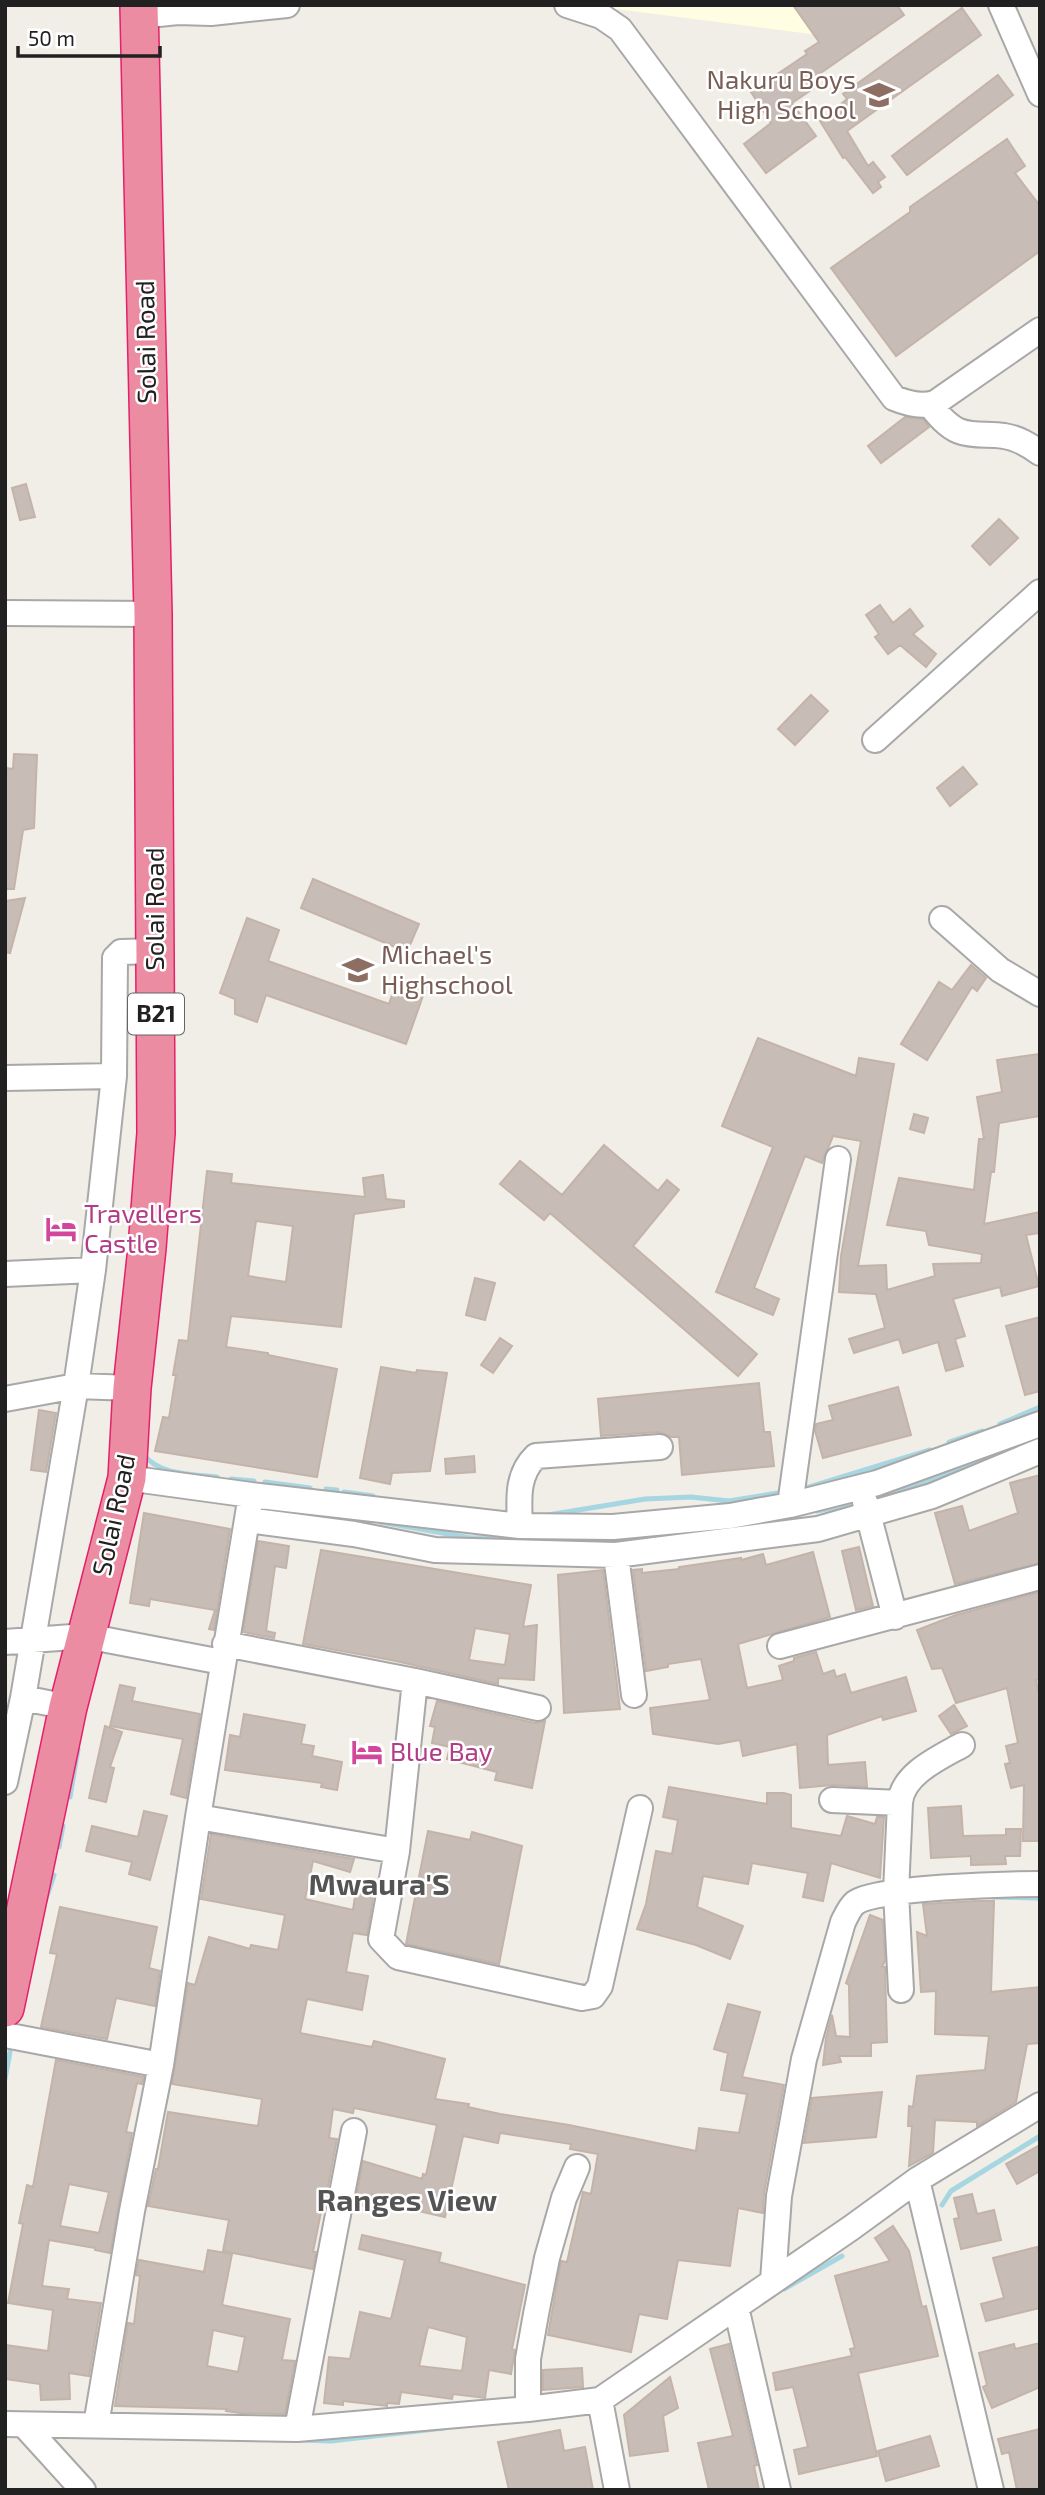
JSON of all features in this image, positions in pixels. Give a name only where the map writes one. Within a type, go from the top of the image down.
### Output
[{"type":"highway","name":"Solai Road","points":[[5,2008],[68,1707],[127,1478],[132,1388],[156,1133],[153,614],[139,11]]},
{"type":"street","points":[[139,11],[211,13],[287,5]]},
{"type":"street","points":[[1001,5],[1040,94]]},
{"type":"street","points":[[581,7],[621,29],[894,398],[930,405],[1040,330]]},
{"type":"street","points":[[930,405],[945,422],[959,431],[1005,436],[1026,443],[1040,453]]},
{"type":"street","points":[[875,740],[1040,592]]},
{"type":"street","points":[[5,614],[153,614]]},
{"type":"street","points":[[942,919],[1000,970],[1040,994]]},
{"type":"street","points":[[5,1782],[23,1698],[93,1270],[114,1076],[115,958],[121,952],[156,951]]},
{"type":"street","points":[[5,1078],[114,1076]]},
{"type":"street","points":[[790,1505],[838,1159]]},
{"type":"street","points":[[5,1274],[93,1270]]},
{"type":"street","points":[[5,1399],[76,1386],[132,1388]]},
{"type":"street","points":[[127,1478],[520,1526],[613,1527],[730,1516],[790,1505],[860,1488],[1040,1424]]},
{"type":"street","points":[[520,1526],[520,1485],[525,1466],[536,1456],[660,1447]]},
{"type":"street","points":[[248,1520],[354,1534],[443,1550],[616,1555],[818,1529],[932,1496],[1040,1451]]},
{"type":"street","points":[[860,1488],[895,1617]]},
{"type":"street","points":[[96,2425],[132,2211],[161,2064],[251,1495]]},
{"type":"street","points":[[616,1555],[634,1695]]},
{"type":"street","points":[[780,1646],[1040,1577]]},
{"type":"street","points":[[5,1642],[86,1636],[224,1653],[415,1681],[538,1709]]},
{"type":"street","points":[[415,1681],[397,1851],[381,1939],[398,1957],[582,1998],[593,1996],[600,1986],[640,1808]]},
{"type":"street","points":[[23,1698],[68,1707]]},
{"type":"street","points":[[901,1990],[896,1892],[901,1791],[917,1773],[962,1745]]},
{"type":"street","points":[[832,1800],[900,1803]]},
{"type":"street","points":[[198,1817],[397,1851]]},
{"type":"street","points":[[773,2281],[779,2196],[804,2059],[843,1922],[853,1904],[872,1895],[896,1892],[1040,1884]]},
{"type":"street","points":[[5,2035],[161,2064]]},
{"type":"street","points":[[15,2424],[297,2429],[600,2400],[917,2180],[1040,2105]]},
{"type":"street","points":[[297,2429],[355,2131]]},
{"type":"street","points":[[528,2409],[528,2359],[536,2314],[561,2210],[577,2167]]},
{"type":"street","points":[[917,2180],[991,2490]]},
{"type":"street","points":[[736,2307],[778,2490]]},
{"type":"street","points":[[600,2400],[617,2490]]},
{"type":"street","points":[[15,2424],[82,2490]]},
{"type":"shaded area","points":[[585,5],[881,5],[819,35]]},
{"type":"building","points":[[793,5],[897,5],[904,15],[815,77],[820,84],[792,103],[816,136],[766,173],[744,144],[771,123],[751,92],[807,54],[805,51],[819,42]]},
{"type":"building","points":[[962,8],[981,35],[847,131],[868,166],[873,162],[885,177],[878,182],[881,187],[873,193],[845,157],[843,158],[820,121],[847,99],[843,94]]},
{"type":"building","points":[[998,75],[1013,95],[907,175],[892,156]]},
{"type":"building","points":[[1007,139],[1025,166],[1015,173],[1040,206],[1040,251],[896,356],[831,268],[910,212],[910,207]]},
{"type":"building","points":[[905,417],[923,419],[929,427],[881,463],[868,446]]},
{"type":"building","points":[[26,484],[35,517],[20,520],[12,488]]},
{"type":"building","points":[[999,519],[1018,538],[990,565],[972,546]]},
{"type":"building","points":[[880,605],[893,623],[910,609],[923,626],[913,634],[936,654],[926,667],[900,645],[888,654],[875,637],[879,634],[866,615]]},
{"type":"building","points":[[811,695],[828,711],[795,745],[778,729]]},
{"type":"building","points":[[14,754],[37,755],[34,828],[23,830],[14,889],[5,889],[5,768],[13,769]]},
{"type":"building","points":[[963,767],[977,784],[950,806],[937,788]]},
{"type":"building","points":[[313,879],[419,924],[407,952],[301,908]]},
{"type":"building","points":[[25,898],[10,953],[5,952],[5,901]]},
{"type":"building","points":[[247,918],[279,930],[268,961],[389,1004],[397,980],[425,990],[406,1044],[266,995],[257,1022],[235,1014],[235,999],[220,993]]},
{"type":"building","points":[[971,965],[986,978],[977,991],[972,987],[927,1060],[901,1044],[939,982],[952,990]]},
{"type":"building","points":[[758,1038],[856,1076],[859,1058],[894,1064],[858,1266],[886,1265],[887,1290],[935,1276],[933,1264],[981,1263],[982,1254],[929,1245],[926,1231],[887,1225],[899,1178],[974,1190],[979,1139],[984,1139],[977,1097],[1002,1092],[997,1060],[1040,1054],[1040,1116],[999,1123],[994,1172],[991,1172],[984,1224],[1040,1212],[1040,1233],[1026,1235],[1039,1286],[1002,1296],[1000,1287],[953,1299],[965,1336],[955,1339],[963,1366],[946,1371],[938,1342],[903,1353],[899,1339],[854,1353],[849,1339],[885,1328],[876,1294],[839,1292],[841,1256],[861,1141],[833,1136],[822,1163],[805,1156],[754,1288],[779,1299],[773,1315],[716,1292],[773,1147],[722,1126]]},
{"type":"building","points":[[914,1114],[928,1118],[924,1133],[910,1129]]},
{"type":"building","points":[[604,1145],[658,1191],[667,1180],[679,1190],[633,1246],[757,1354],[738,1376],[550,1213],[544,1220],[500,1184],[520,1161],[562,1195]]},
{"type":"building","points":[[207,1171],[232,1174],[231,1183],[365,1197],[363,1178],[383,1175],[386,1199],[404,1201],[404,1207],[354,1214],[341,1327],[231,1316],[226,1347],[268,1353],[337,1369],[317,1477],[155,1451],[163,1417],[169,1418],[179,1340],[188,1341]],"holes":[[[256,1221],[293,1226],[286,1282],[248,1276]]]},
{"type":"building","points":[[475,1278],[495,1283],[485,1320],[466,1315]]},
{"type":"building","points":[[1040,1317],[1040,1391],[1025,1395],[1006,1326]]},
{"type":"building","points":[[500,1338],[512,1346],[493,1373],[481,1365]]},
{"type":"building","points":[[381,1367],[416,1373],[417,1370],[447,1373],[430,1471],[392,1473],[390,1484],[360,1478]]},
{"type":"building","points":[[759,1383],[764,1432],[770,1432],[774,1466],[682,1475],[679,1437],[659,1432],[601,1436],[598,1399]]},
{"type":"building","points":[[898,1387],[911,1435],[823,1458],[815,1431],[816,1424],[833,1420],[829,1406]]},
{"type":"building","points":[[39,1410],[56,1413],[46,1472],[31,1470]]},
{"type":"building","points":[[474,1456],[475,1472],[446,1474],[445,1459]]},
{"type":"building","points":[[1040,1475],[1040,1563],[955,1584],[935,1513],[962,1506],[969,1531],[1018,1513],[1010,1483]]},
{"type":"building","points":[[144,1513],[230,1529],[214,1630],[209,1629],[215,1610],[150,1599],[149,1606],[130,1603]]},
{"type":"building","points":[[258,1541],[289,1546],[286,1568],[275,1566],[266,1631],[275,1633],[274,1638],[243,1632]]},
{"type":"building","points":[[859,1547],[873,1606],[856,1610],[842,1551]]},
{"type":"building","points":[[321,1550],[531,1585],[523,1627],[537,1625],[534,1680],[498,1678],[498,1684],[303,1644]],"holes":[[[475,1628],[510,1634],[505,1665],[469,1660]]]},
{"type":"building","points":[[813,1552],[830,1617],[738,1644],[747,1688],[783,1680],[779,1666],[794,1661],[794,1658],[816,1652],[823,1674],[834,1670],[836,1677],[845,1674],[851,1693],[906,1677],[916,1711],[883,1720],[882,1716],[827,1735],[828,1765],[865,1762],[867,1787],[833,1785],[800,1788],[797,1744],[743,1756],[740,1740],[718,1744],[653,1734],[650,1708],[710,1700],[701,1659],[668,1664],[668,1667],[646,1671],[633,1570],[642,1569],[642,1573],[679,1569],[763,1554],[766,1565]]},
{"type":"building","points":[[603,1570],[620,1709],[564,1713],[558,1575]]},
{"type":"building","points":[[1040,1592],[1040,1679],[1036,1680],[1040,1698],[1040,1841],[1023,1841],[1024,1785],[1011,1788],[1005,1764],[1010,1763],[1006,1746],[1018,1743],[1007,1688],[956,1703],[942,1668],[932,1669],[917,1630],[956,1615]]},
{"type":"building","points":[[120,1685],[135,1688],[132,1701],[200,1714],[186,1798],[171,1794],[183,1739],[110,1726]]},
{"type":"building","points":[[437,1701],[535,1723],[545,1721],[532,1788],[495,1780],[497,1772],[447,1759],[450,1747],[432,1743],[435,1727],[430,1726]]},
{"type":"building","points":[[954,1705],[967,1726],[951,1734],[939,1716]]},
{"type":"building","points":[[244,1714],[305,1725],[301,1744],[314,1746],[312,1756],[342,1762],[337,1790],[321,1787],[322,1783],[225,1770],[230,1735],[240,1737]]},
{"type":"building","points":[[105,1726],[122,1732],[110,1767],[114,1768],[106,1802],[89,1798]]},
{"type":"building","points":[[669,1787],[767,1804],[767,1793],[784,1793],[791,1795],[791,1828],[841,1836],[847,1816],[875,1824],[877,1817],[884,1817],[880,1878],[831,1863],[823,1901],[803,1897],[808,1873],[752,1863],[748,1884],[703,1876],[697,1907],[743,1926],[730,1959],[696,1945],[637,1929],[646,1904],[656,1851],[672,1854],[678,1820],[663,1817]]},
{"type":"building","points":[[961,1806],[963,1836],[1006,1835],[1006,1829],[1021,1829],[1020,1856],[1005,1856],[1006,1864],[971,1865],[971,1856],[931,1858],[928,1808]]},
{"type":"building","points":[[144,1811],[167,1816],[150,1880],[129,1874],[132,1862],[86,1851],[92,1826],[138,1837]]},
{"type":"building","points":[[428,1831],[470,1840],[472,1832],[522,1846],[499,1964],[406,1944]]},
{"type":"building","points":[[211,1834],[354,1859],[350,1872],[313,1861],[305,1899],[353,1910],[356,1890],[374,1893],[367,1935],[353,1933],[346,1972],[368,1976],[362,2010],[307,1999],[300,2033],[372,2047],[374,2041],[445,2059],[435,2099],[696,2151],[699,2128],[739,2133],[747,2094],[721,2090],[728,2053],[714,2049],[728,2004],[760,2012],[742,2077],[784,2085],[764,2193],[763,2213],[738,2208],[730,2266],[678,2260],[667,2319],[639,2314],[631,2352],[548,2335],[561,2261],[567,2262],[583,2192],[591,2194],[598,2154],[570,2149],[571,2144],[500,2133],[498,2143],[463,2136],[445,2217],[414,2210],[415,2207],[372,2194],[369,2207],[355,2204],[363,2161],[422,2179],[423,2174],[426,2175],[437,2125],[354,2108],[353,2113],[333,2109],[329,2138],[337,2139],[313,2252],[316,2252],[313,2269],[223,2251],[229,2220],[148,2206],[168,2112],[258,2126],[262,2099],[172,2084],[188,1983],[195,1985],[209,1937],[250,1949],[251,1945],[278,1950],[285,1915],[201,1899]]},
{"type":"building","points":[[994,1901],[991,1992],[1040,1987],[1040,2043],[1027,2044],[1016,2102],[977,2126],[977,2122],[935,2120],[933,2153],[909,2166],[912,2126],[908,2126],[909,2106],[913,2107],[917,2076],[985,2070],[989,2036],[935,2034],[936,1991],[921,1992],[917,1932],[927,1936],[923,1904]]},
{"type":"building","points":[[60,1907],[157,1927],[149,1968],[160,1971],[155,2006],[116,1998],[107,2039],[41,2027],[57,1954],[50,1953]]},
{"type":"building","points":[[870,1915],[883,1920],[885,1961],[882,1967],[885,1967],[887,2042],[871,2043],[871,2056],[839,2056],[841,2062],[823,2065],[832,2015],[836,2036],[850,2037],[849,1985],[846,1983]]},
{"type":"building","points":[[56,2060],[144,2077],[142,2084],[137,2083],[126,2132],[132,2133],[110,2253],[49,2240],[42,2286],[69,2289],[67,2299],[101,2303],[89,2376],[69,2373],[70,2399],[41,2400],[40,2384],[5,2379],[5,2345],[48,2351],[53,2310],[8,2303],[23,2224],[19,2223],[27,2185],[33,2187]],"holes":[[[69,2184],[109,2192],[99,2233],[60,2226]]]},
{"type":"building","points":[[882,2092],[876,2137],[804,2143],[812,2098]]},
{"type":"building","points":[[1040,2145],[1040,2171],[1017,2184],[1006,2164]]},
{"type":"building","points":[[972,2194],[977,2214],[994,2210],[1001,2240],[961,2249],[954,2219],[959,2218],[954,2198]]},
{"type":"building","points":[[893,2226],[909,2251],[922,2307],[926,2306],[938,2356],[858,2373],[877,2456],[799,2474],[794,2450],[808,2447],[793,2387],[776,2390],[773,2373],[852,2356],[850,2349],[855,2348],[835,2276],[890,2261],[875,2238]]},
{"type":"building","points":[[362,2235],[441,2253],[439,2262],[525,2285],[512,2349],[515,2350],[511,2374],[489,2370],[485,2398],[453,2394],[452,2399],[401,2392],[399,2404],[387,2403],[387,2406],[343,2401],[343,2405],[324,2403],[329,2357],[350,2359],[360,2312],[391,2319],[405,2260],[359,2249]],"holes":[[[428,2327],[467,2337],[462,2371],[419,2366]]]},
{"type":"building","points":[[1037,2247],[1040,2257],[1040,2308],[986,2321],[981,2304],[1004,2298],[993,2258]]},
{"type":"building","points":[[208,2250],[232,2254],[222,2305],[290,2319],[282,2360],[295,2361],[285,2414],[240,2413],[226,2411],[227,2409],[115,2406],[128,2323],[134,2324],[140,2276],[136,2275],[139,2260],[204,2272]],"holes":[[[213,2330],[245,2337],[238,2372],[207,2366]]]},
{"type":"building","points":[[1040,2343],[1040,2387],[992,2408],[983,2387],[987,2385],[979,2353],[1014,2344],[1015,2349]]},
{"type":"building","points":[[729,2344],[757,2465],[754,2466],[759,2490],[709,2490],[698,2443],[733,2436],[710,2349]]},
{"type":"building","points":[[582,2368],[583,2387],[543,2390],[543,2370]]},
{"type":"building","points":[[670,2377],[678,2408],[663,2416],[668,2451],[630,2456],[624,2415]]},
{"type":"building","points":[[1040,2429],[1040,2490],[1017,2490],[1009,2452],[1002,2454],[998,2439]]},
{"type":"building","points":[[560,2430],[564,2451],[585,2447],[593,2490],[509,2490],[498,2442]]},
{"type":"building","points":[[930,2436],[939,2466],[886,2481],[878,2451]]},
{"type":"waterway","points":[[1000,1424],[1040,1407]]},
{"type":"waterway","points":[[949,1442],[982,1431]]},
{"type":"waterway","points":[[877,1499],[932,1480],[1011,1447]]},
{"type":"waterway","points":[[806,1488],[930,1450]]},
{"type":"waterway","points":[[143,1454],[167,1470],[217,1477]]},
{"type":"waterway","points":[[231,1479],[254,1481]]},
{"type":"waterway","points":[[265,1482],[310,1488]]},
{"type":"waterway","points":[[326,1489],[337,1490]]},
{"type":"waterway","points":[[344,1492],[373,1496]]},
{"type":"waterway","points":[[548,1515],[645,1499],[691,1497],[729,1501],[784,1492]]},
{"type":"waterway","points":[[817,1511],[859,1503]]},
{"type":"waterway","points":[[380,1522],[471,1538],[512,1537]]},
{"type":"waterway","points":[[70,1797],[78,1749]]},
{"type":"waterway","points":[[59,1847],[63,1826]]},
{"type":"waterway","points":[[45,1902],[54,1875]]},
{"type":"waterway","points":[[992,1897],[1038,1898]]},
{"type":"waterway","points":[[5,2079],[10,2052]]},
{"type":"waterway","points":[[942,2205],[951,2191],[1040,2136]]},
{"type":"waterway","points":[[784,2289],[842,2256]]},
{"type":"waterway","points":[[301,2440],[331,2441],[444,2428]]},
{"type":"place","name":"Nakuru Boys High School","points":[[879,95]]},
{"type":"place","name":"Michael's Highschool","points":[[358,970]]},
{"type":"place","name":"Travellers Castle","points":[[61,1229]]},
{"type":"place","name":"Blue Bay","points":[[367,1752]]},
{"type":"district","name":"Mwaura'S","points":[[379,1885]]},
{"type":"district","name":"Ranges View","points":[[407,2201]]}]
